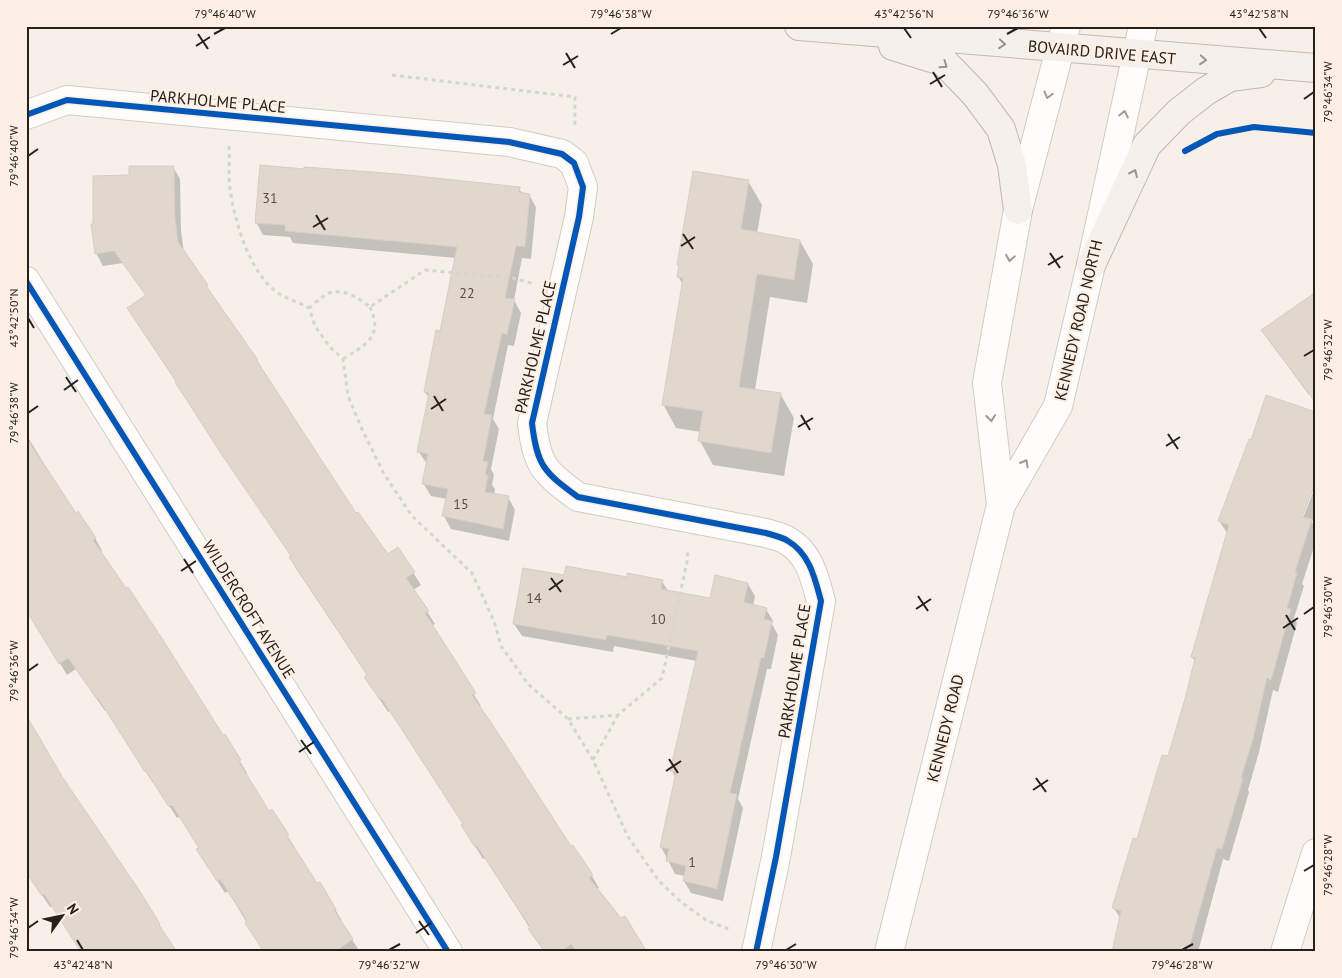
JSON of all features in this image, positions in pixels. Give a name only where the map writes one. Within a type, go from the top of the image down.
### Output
[{"type":"main road","name":"BOVAIRD DRIVE EAST","points":[[800,26],[849,31],[1063,37],[1137,54],[1309,68]]},
{"type":"main road","points":[[849,31],[944,62],[975,94],[1001,129],[1012,165],[1018,210]]},
{"type":"main road","points":[[1091,264],[1146,145],[1179,112],[1206,91],[1230,77],[1309,68]]},
{"type":"street","name":"KENNEDY ROAD NORTH","points":[[1001,505],[1058,406],[1143,26]]},
{"type":"street","points":[[1001,505],[987,383],[1018,210],[1063,37]]},
{"type":"street","name":"PARKHOLME PLACE","points":[[26,115],[67,100],[509,142],[562,154],[574,164],[583,187],[579,217],[532,423],[534,445],[540,464],[557,482],[578,497],[766,533],[789,541],[803,555],[813,572],[820,601],[776,857],[758,944]]},
{"type":"street","name":"WILDERCROFT AVENUE","points":[[26,281],[448,952]]},
{"type":"street","name":"KENNEDY ROAD","points":[[889,952],[1001,505]]},
{"type":"street","points":[[1285,952],[1316,853]]},
{"type":"path","points":[[392,75],[575,97],[574,164]]},
{"type":"path","points":[[229,116],[230,188],[238,226],[251,260],[262,277],[280,294],[309,308],[315,326],[330,346],[343,358],[348,396],[384,474],[412,516],[472,573],[494,621],[501,646],[528,684],[568,719],[593,760],[628,837],[659,882],[681,902],[706,920],[738,932],[758,944]]},
{"type":"path","points":[[370,307],[425,270],[513,278],[562,292]]},
{"type":"path","points":[[309,308],[330,293],[344,293],[359,298],[370,307],[375,323],[372,338],[366,344],[343,358]]},
{"type":"path","points":[[593,760],[618,715],[662,678],[687,562],[691,519]]},
{"type":"path","points":[[568,719],[618,715]]},
{"type":"building","points":[[260,165],[398,174],[520,187],[519,192],[530,194],[525,247],[516,246],[505,298],[515,299],[507,335],[502,333],[484,414],[492,415],[483,461],[488,462],[485,475],[488,475],[485,492],[509,496],[503,529],[442,516],[448,489],[422,484],[428,454],[417,452],[429,393],[424,392],[436,330],[440,331],[457,247],[285,231],[285,225],[255,223]]},
{"type":"building","points":[[129,166],[174,166],[175,217],[178,242],[208,285],[206,286],[258,360],[356,513],[358,512],[388,554],[398,547],[415,572],[406,578],[429,611],[425,613],[476,693],[472,695],[571,846],[573,845],[593,875],[589,878],[621,918],[625,916],[647,952],[577,952],[571,944],[562,952],[545,952],[528,929],[530,927],[477,846],[475,847],[461,825],[463,824],[382,699],[380,700],[364,677],[367,675],[289,557],[291,556],[222,455],[176,381],[127,308],[146,295],[115,251],[95,254],[91,224],[93,224],[93,176],[129,175]]},
{"type":"building","points":[[693,171],[749,180],[741,229],[800,240],[794,280],[757,274],[739,387],[781,393],[771,453],[698,441],[703,411],[662,405],[683,278],[677,277],[679,265],[677,265]]},
{"type":"building","points":[[1316,292],[1316,403],[1261,330]]},
{"type":"building","points":[[1266,395],[1316,412],[1316,482],[1302,517],[1312,519],[1295,572],[1297,573],[1287,608],[1291,609],[1271,680],[1267,678],[1253,739],[1241,778],[1243,778],[1222,849],[1217,848],[1188,952],[1112,952],[1121,911],[1112,908],[1133,838],[1137,839],[1162,755],[1168,756],[1195,658],[1191,657],[1229,525],[1218,521],[1249,439],[1251,440]]},
{"type":"building","points":[[26,437],[76,513],[78,511],[96,538],[93,540],[126,588],[128,587],[223,735],[225,734],[241,760],[239,762],[269,811],[272,809],[317,883],[320,882],[336,909],[334,910],[353,939],[335,952],[264,952],[220,879],[217,881],[196,849],[199,848],[172,805],[169,807],[98,698],[68,658],[59,664],[26,610]]},
{"type":"building","points":[[566,566],[627,577],[627,573],[663,580],[661,589],[710,598],[715,575],[748,583],[744,602],[767,608],[764,619],[772,621],[764,658],[761,657],[730,793],[737,794],[717,889],[683,881],[686,866],[666,861],[669,849],[660,847],[676,772],[670,771],[698,651],[607,635],[606,640],[513,624],[523,568],[564,575]]},
{"type":"building","points":[[26,715],[63,778],[141,893],[177,952],[81,952],[44,894],[42,896],[26,872]]},
{"type":"cycle path","points":[[26,115],[67,100],[509,142],[562,154],[574,163],[583,187],[579,217],[532,423],[534,438],[544,467],[557,481],[578,497],[766,533],[786,540],[795,546],[807,560],[821,601],[776,857],[756,952]]},
{"type":"cycle path","points":[[1185,151],[1217,134],[1254,127],[1316,133]]},
{"type":"cycle path","points":[[26,281],[448,952]]}]
